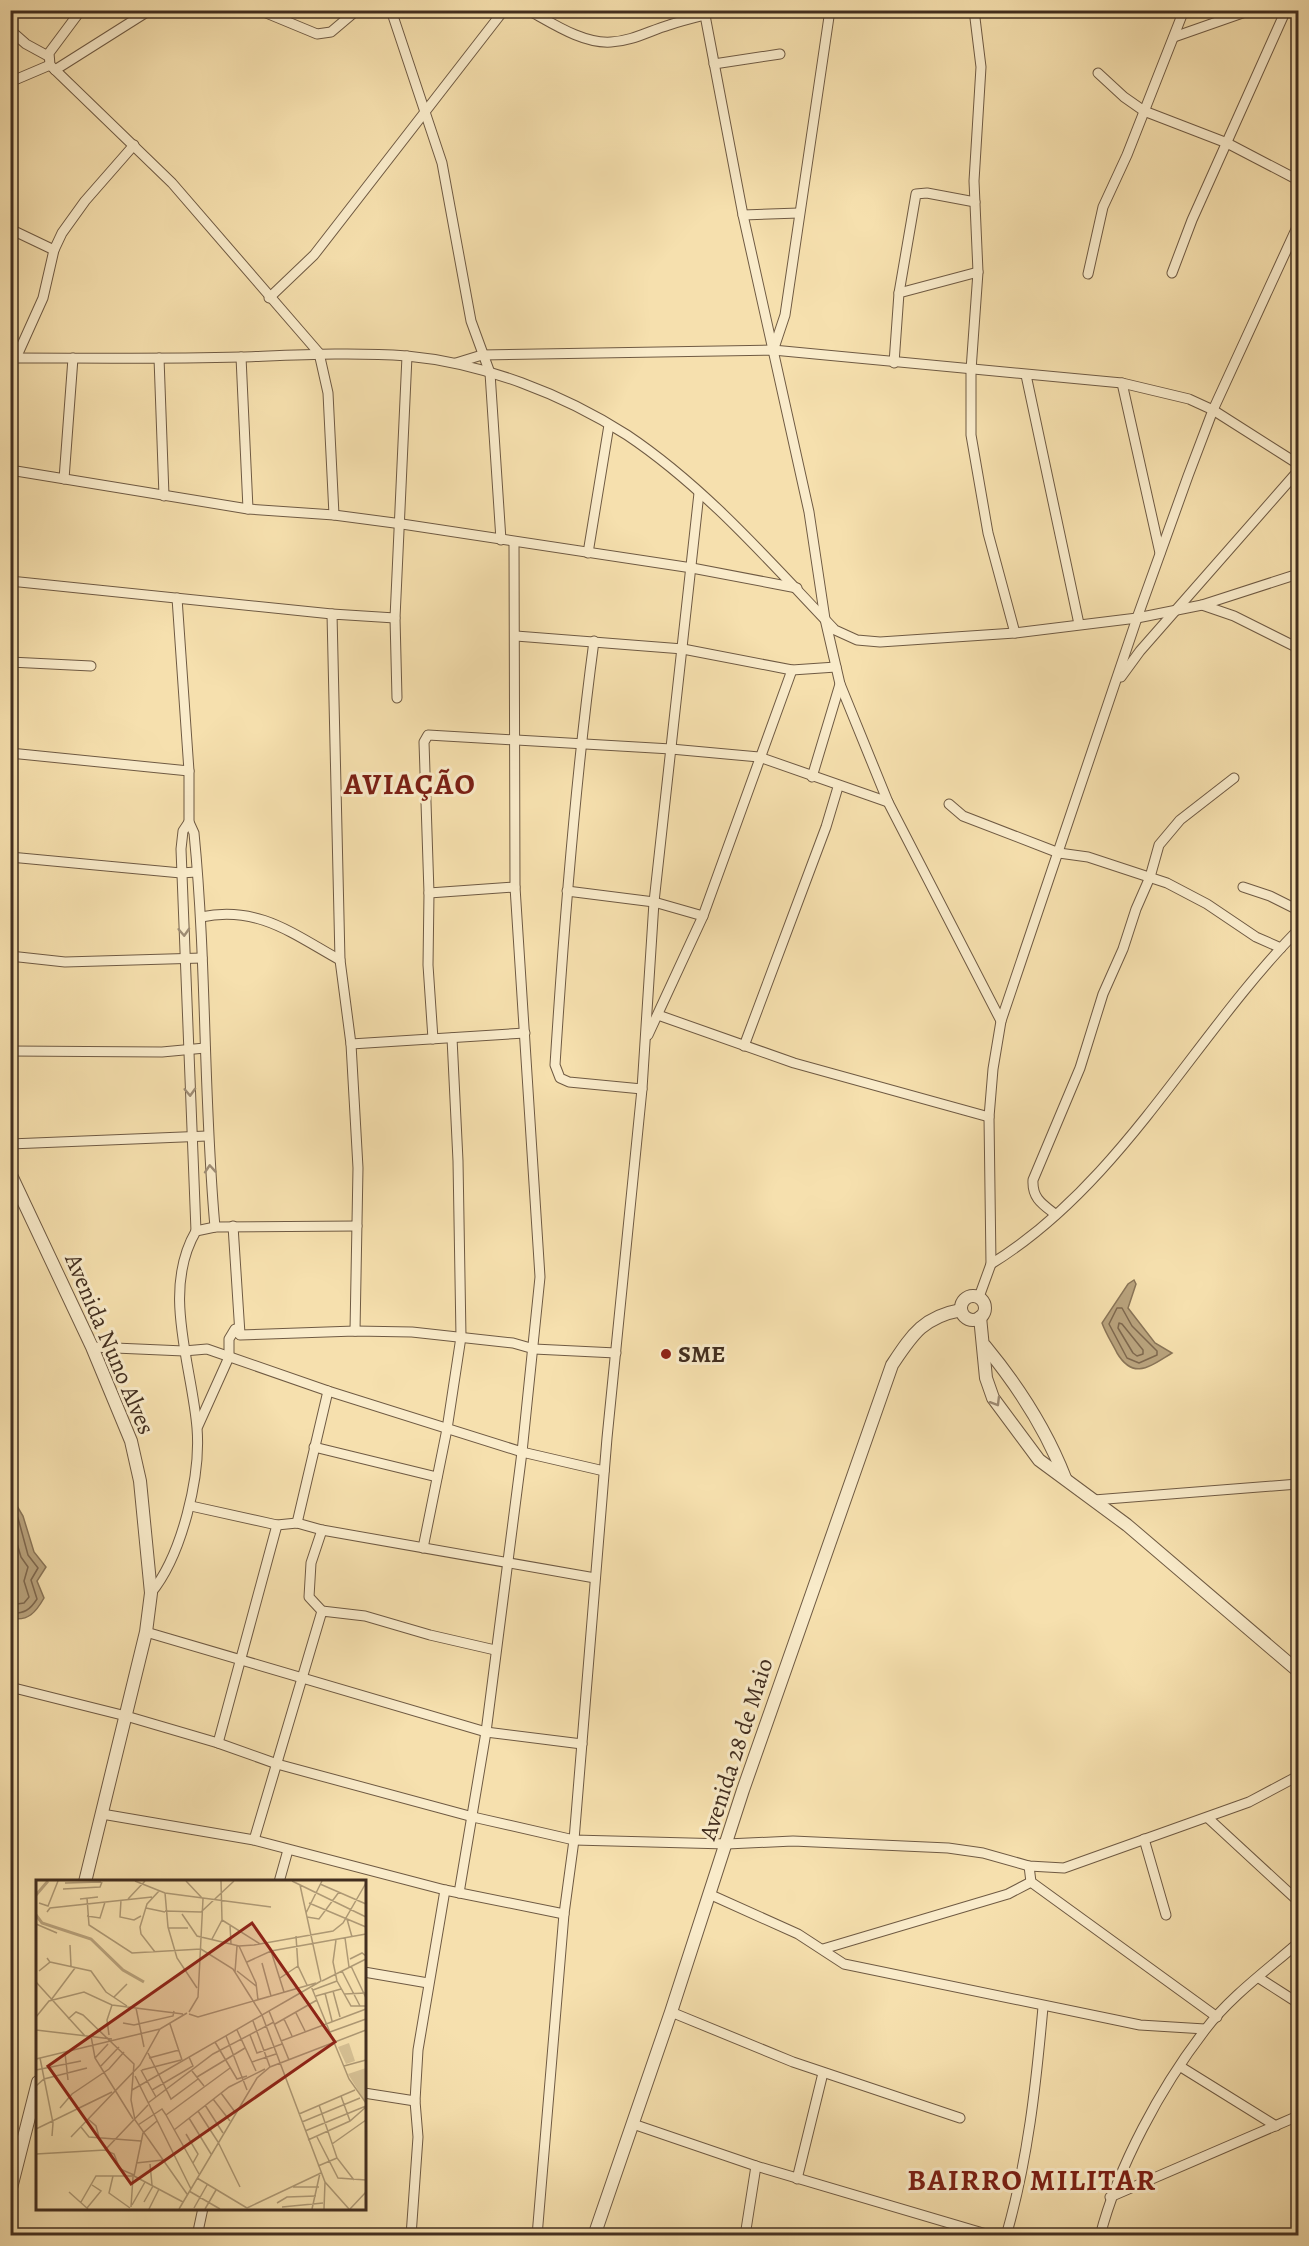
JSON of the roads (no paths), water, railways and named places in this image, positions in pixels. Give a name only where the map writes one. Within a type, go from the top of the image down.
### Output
[{"type":"street","points":[[51,64],[81,10]]},
{"type":"street","points":[[10,82],[51,64],[150,10]]},
{"type":"street","points":[[259,10],[317,34],[331,32],[357,10]]},
{"type":"street","points":[[391,10],[442,163],[471,321],[490,373],[501,540]]},
{"type":"street","points":[[269,298],[314,255],[504,10]]},
{"type":"street","points":[[528,10],[561,28],[609,42],[632,39],[705,13],[743,215],[809,512],[825,620],[840,684],[888,802],[1001,1022]]},
{"type":"street","points":[[773,350],[785,315],[830,10]]},
{"type":"street","points":[[974,10],[981,68],[976,134],[975,202],[978,272],[970,370],[971,435],[988,533],[1015,633]]},
{"type":"street","points":[[1088,274],[1103,207],[1184,10]]},
{"type":"street","points":[[1174,37],[1251,10]]},
{"type":"street","points":[[1172,273],[1192,220],[1286,10]]},
{"type":"street","points":[[10,30],[51,64],[134,145],[214,231],[269,298],[319,353],[328,393],[334,515]]},
{"type":"street","points":[[714,64],[780,54]]},
{"type":"street","points":[[1098,73],[1124,97],[1144,111],[1227,143],[1299,180]]},
{"type":"street","points":[[134,145],[85,201],[62,233],[54,250],[43,298],[13,358],[241,357],[319,353],[407,357],[455,363],[490,373],[540,391],[609,425],[636,443],[699,493],[797,588],[825,620],[846,637],[880,642],[1015,633],[1137,618],[1202,605],[1299,574]]},
{"type":"street","points":[[894,363],[899,293],[916,194],[927,193],[975,202]]},
{"type":"street","points":[[743,215],[799,213]]},
{"type":"street","points":[[1299,225],[1214,410],[1137,618],[1001,1022],[988,1117],[990,1264],[979,1297],[985,1307],[980,1317],[985,1346],[986,1378],[993,1398],[1039,1460],[1094,1500],[1190,1577],[1299,1671]]},
{"type":"street","points":[[10,229],[54,250]]},
{"type":"street","points":[[899,293],[978,272]]},
{"type":"street","points":[[455,363],[482,355],[773,350],[1122,383],[1189,399],[1214,410],[1299,464]]},
{"type":"street","points":[[241,357],[248,509]]},
{"type":"street","points":[[397,698],[395,618],[402,524],[407,357]]},
{"type":"street","points":[[64,479],[73,358]]},
{"type":"street","points":[[159,358],[165,496]]},
{"type":"street","points":[[1026,375],[1079,624]]},
{"type":"street","points":[[1122,383],[1160,556]]},
{"type":"street","points":[[588,553],[609,425]]},
{"type":"street","points":[[10,470],[248,509],[334,515],[402,524],[692,568],[797,588]]},
{"type":"street","points":[[1116,684],[1176,610],[1299,471]]},
{"type":"street","points":[[537,2235],[564,1914],[574,1840],[604,1471],[642,1089],[654,902],[699,493]]},
{"type":"street","points":[[459,1893],[486,1732],[522,1452],[540,1277],[516,887],[513,741],[516,636],[514,542]]},
{"type":"street","points":[[10,581],[332,614],[395,618]]},
{"type":"street","points":[[177,598],[189,771],[189,822],[194,834],[201,917],[207,1136],[215,1227]]},
{"type":"street","points":[[1202,605],[1234,616],[1299,648]]},
{"type":"street","points":[[332,614],[340,960],[351,1044],[357,1159],[355,1331]]},
{"type":"street","points":[[516,636],[683,649],[792,670],[836,667]]},
{"type":"street","points":[[594,641],[580,745],[555,1065],[560,1078],[569,1082],[642,1089]]},
{"type":"street","points":[[10,662],[91,666]]},
{"type":"street","points":[[646,1040],[704,916],[792,670]]},
{"type":"street","points":[[812,777],[840,684]]},
{"type":"street","points":[[433,1039],[428,965],[429,893],[425,738],[434,734],[759,757],[838,787],[888,802]]},
{"type":"street","points":[[10,753],[189,771]]},
{"type":"street","points":[[1055,1214],[1038,1200],[1032,1191],[1033,1180],[1080,1068],[1102,994],[1123,949],[1136,909],[1150,877],[1159,844],[1167,832],[1213,792],[1234,778]]},
{"type":"street","points":[[744,1046],[826,827],[838,787]]},
{"type":"street","points":[[949,804],[963,816],[1059,853],[1088,857],[1150,877],[1207,904],[1256,937],[1281,948]]},
{"type":"street","points":[[151,1593],[166,1571],[191,1506],[197,1428],[184,1351],[180,1286],[183,1260],[196,1231],[181,873],[183,831],[189,822]]},
{"type":"street","points":[[10,857],[181,873],[196,872]]},
{"type":"street","points":[[429,893],[516,887]]},
{"type":"street","points":[[1243,887],[1270,896],[1299,910]]},
{"type":"street","points":[[567,891],[654,902],[704,916]]},
{"type":"street","points":[[201,917],[237,914],[261,917],[340,960]]},
{"type":"street","points":[[990,1264],[1007,1254],[1055,1214],[1118,1149],[1281,948],[1299,930]]},
{"type":"street","points":[[10,956],[65,962],[202,958]]},
{"type":"street","points":[[658,1015],[794,1063],[988,1117]]},
{"type":"street","points":[[351,1044],[525,1033]]},
{"type":"street","points":[[423,1548],[447,1429],[461,1337],[458,1161],[452,1038]]},
{"type":"street","points":[[10,1051],[205,1048]]},
{"type":"street","points":[[10,1144],[207,1136]]},
{"type":"street","name":"Avenida Nuno Alves","points":[[10,1173],[93,1347],[130,1441],[140,1481],[151,1593],[146,1632],[85,1880]]},
{"type":"street","points":[[196,1231],[233,1226],[357,1226]]},
{"type":"street","points":[[233,1226],[240,1335]]},
{"type":"street","points":[[979,1297],[974,1296],[964,1300],[961,1310],[966,1318],[980,1317]]},
{"type":"street","name":"Avenida 28 de Maio","points":[[594,2235],[727,1844],[733,1817],[892,1365],[921,1326],[946,1312],[961,1310]]},
{"type":"street","points":[[197,1428],[229,1357],[232,1332],[235,1329],[240,1335]]},
{"type":"street","points":[[240,1335],[355,1331],[461,1337],[513,1343],[534,1349],[616,1353]]},
{"type":"street","points":[[985,1346],[1020,1392],[1044,1431],[1065,1478]]},
{"type":"street","points":[[93,1347],[184,1351],[207,1349],[447,1429],[522,1452],[604,1471]]},
{"type":"street","points":[[297,1523],[328,1391]]},
{"type":"street","points":[[314,1447],[437,1477]]},
{"type":"street","points":[[1094,1500],[1299,1484]]},
{"type":"street","points":[[191,1506],[277,1525],[297,1523],[322,1530],[507,1565],[595,1578]]},
{"type":"street","points":[[218,1743],[277,1525]]},
{"type":"street","points":[[322,1530],[309,1578],[309,1597],[322,1611],[365,1616],[430,1635],[495,1650]]},
{"type":"street","points":[[254,1840],[304,1679],[322,1611]]},
{"type":"street","points":[[146,1632],[486,1732],[582,1744]]},
{"type":"street","points":[[10,1687],[126,1716],[218,1743],[277,1764],[473,1817],[574,1840],[727,1844],[793,1841],[948,1848],[983,1853],[1029,1866],[1064,1868],[1249,1802],[1299,1776]]},
{"type":"street","points":[[102,1814],[254,1840],[445,1890],[564,1914]]},
{"type":"street","points":[[1208,1818],[1299,1901]]},
{"type":"street","points":[[1144,1839],[1166,1915]]},
{"type":"street","points":[[279,1880],[288,1850]]},
{"type":"street","points":[[1029,1866],[1031,1882],[1217,2017]]},
{"type":"street","points":[[823,1949],[1008,1894],[1031,1882]]},
{"type":"street","points":[[411,2235],[418,2137],[415,2101],[418,2050],[445,1890]]},
{"type":"street","points":[[709,1894],[775,1923],[823,1949],[844,1964],[1043,2007],[1140,2025],[1205,2029]]},
{"type":"street","points":[[1100,2235],[1110,2197],[1135,2143],[1205,2029],[1299,1943]]},
{"type":"street","points":[[366,1972],[428,1983]]},
{"type":"street","points":[[1259,1978],[1299,2003]]},
{"type":"street","points":[[1006,2235],[1019,2192],[1035,2097],[1043,2007]]},
{"type":"street","points":[[670,2012],[824,2073],[960,2118]]},
{"type":"street","points":[[1181,2067],[1276,2126]]},
{"type":"street","points":[[797,2179],[811,2115],[824,2073]]},
{"type":"street","points":[[10,2192],[36,2090]]},
{"type":"street","points":[[366,2093],[415,2101]]},
{"type":"street","points":[[1110,2197],[1299,2115]]},
{"type":"street","points":[[633,2124],[797,2179],[993,2235]]},
{"type":"street","points":[[746,2235],[756,2166]]},
{"type":"street","points":[[196,2235],[202,2210]]},
{"type":"street","points":[[10,2234],[19,2235]]},
{"type":"water","points":[[1134,1280],[1136,1284],[1128,1308],[1155,1343],[1172,1353],[1149,1366],[1136,1369],[1123,1362],[1102,1323],[1128,1284]]},
{"type":"water","points":[[11,1496],[23,1516],[34,1552],[46,1567],[37,1581],[44,1598],[35,1612],[22,1619],[11,1618]]},
{"type":"place","name":"SME","points":[[666,1354]]},
{"type":"district","name":"AVIAÇÃO","points":[[410,784]]},
{"type":"district","name":"BAIRRO MILITAR","points":[[1032,2180]]}]
